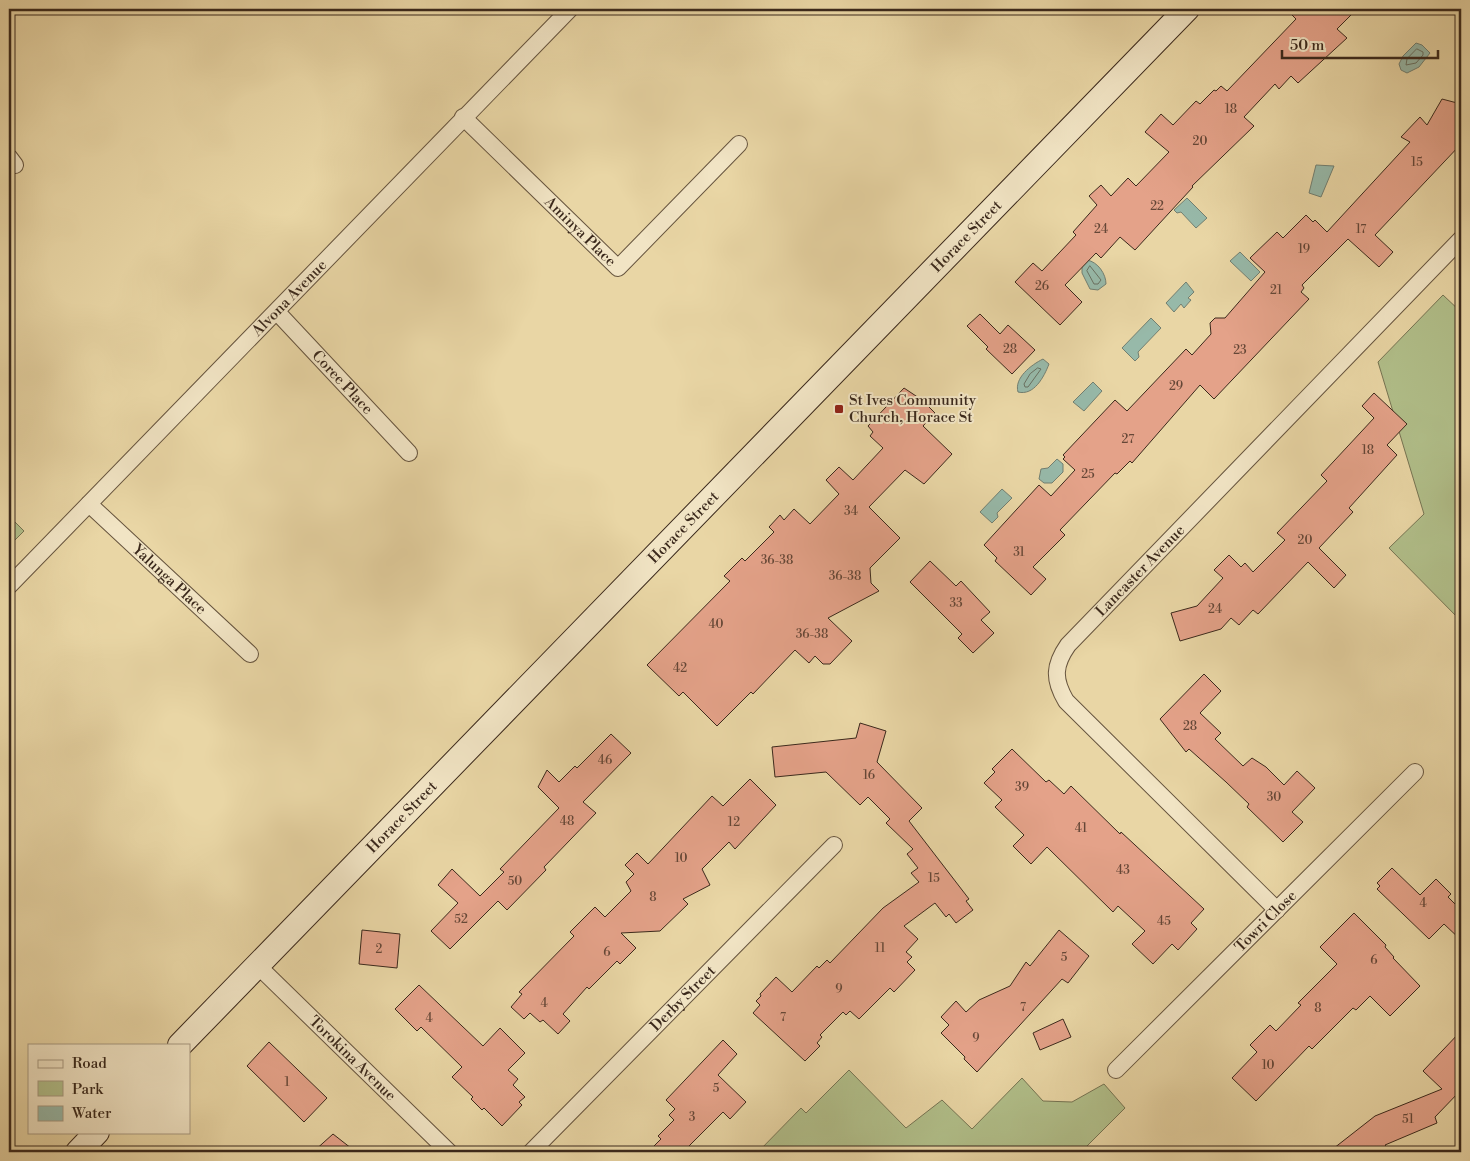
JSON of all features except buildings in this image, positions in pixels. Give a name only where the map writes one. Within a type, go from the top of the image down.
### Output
[{"type":"main road","name":"Horace Street","points":[[181,1044],[256,964],[1187,9]]},
{"type":"main road","points":[[78,1152],[95,1134]]},
{"type":"street","name":"Alvona Avenue","points":[[9,586],[570,9]]},
{"type":"street","name":"Aminya Place","points":[[463,117],[618,268],[739,144]]},
{"type":"street","name":"Lancaster Avenue","points":[[1277,910],[1066,701],[1058,687],[1056,671],[1059,658],[1068,645],[1461,239]]},
{"type":"street","name":"Coree Place","points":[[277,312],[409,453]]},
{"type":"street","name":"Yalunga Place","points":[[89,504],[250,654]]},
{"type":"street","name":"Towri Close","points":[[1116,1070],[1415,772]]},
{"type":"street","name":"Derby Street","points":[[531,1152],[834,845]]},
{"type":"street","name":"Torokina Avenue","points":[[256,964],[450,1152]]},
{"type":"green space","points":[[1443,295],[1461,312],[1461,621],[1389,548],[1424,514],[1378,362]]},
{"type":"green space","points":[[9,516],[24,531],[9,546]]},
{"type":"green space","points":[[849,1070],[906,1128],[942,1100],[972,1129],[1022,1078],[1043,1101],[1072,1102],[1104,1084],[1125,1108],[1081,1152],[758,1152],[801,1108],[806,1113]]},
{"type":"water","points":[[1416,43],[1422,45],[1430,53],[1419,67],[1407,73],[1401,70],[1399,64],[1403,56]]},
{"type":"water","points":[[1316,165],[1334,166],[1321,197],[1309,193]]},
{"type":"water","points":[[1187,198],[1207,218],[1196,228],[1181,212],[1177,213],[1174,210]]},
{"type":"water","points":[[1240,252],[1260,272],[1251,281],[1230,261]]},
{"type":"water","points":[[1087,260],[1095,263],[1105,276],[1106,284],[1098,290],[1090,289],[1082,273],[1082,267]]},
{"type":"water","points":[[1186,282],[1194,292],[1188,298],[1191,300],[1184,308],[1181,304],[1174,312],[1166,303]]},
{"type":"water","points":[[1151,318],[1161,328],[1138,352],[1139,357],[1135,361],[1122,348]]},
{"type":"water","points":[[1043,359],[1049,364],[1038,384],[1029,391],[1018,392],[1017,387],[1024,372]]},
{"type":"water","points":[[1093,382],[1102,391],[1084,411],[1073,402]]},
{"type":"water","points":[[1057,459],[1063,464],[1063,472],[1052,483],[1044,483],[1039,479],[1041,469],[1048,468]]},
{"type":"water","points":[[1002,489],[1012,498],[997,513],[998,517],[992,523],[980,512]]},
{"type":"place","name":"St Ives Community Church, Horace St","points":[[839,409]]}]
